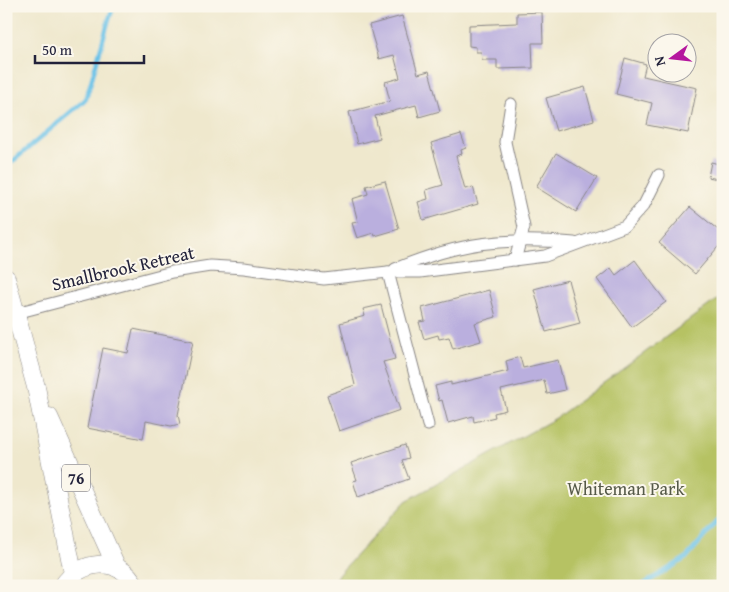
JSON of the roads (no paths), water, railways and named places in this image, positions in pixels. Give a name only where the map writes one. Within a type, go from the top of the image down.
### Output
[{"type":"main road","name":"76","points":[[6,278],[36,387],[68,579],[83,567],[94,564],[117,568],[126,574],[135,586]]},
{"type":"main road","name":"76","points":[[36,387],[117,568]]},
{"type":"street","points":[[511,104],[505,142],[524,226],[515,260]]},
{"type":"street","name":"Smallbrook Retreat","points":[[16,314],[172,272],[210,266],[244,268],[324,279],[388,272],[420,272],[545,256],[625,226],[644,205],[659,175]]},
{"type":"street","name":"Smallbrook Retreat","points":[[388,272],[422,258],[480,243],[520,240],[576,243]]},
{"type":"street","points":[[388,272],[428,425]]},
{"type":"waterway","points":[[6,167],[86,99],[114,6]]},
{"type":"waterway","points":[[641,586],[686,558],[723,515]]},
{"type":"park label","name":"Whiteman Park","points":[[626,488]]}]
